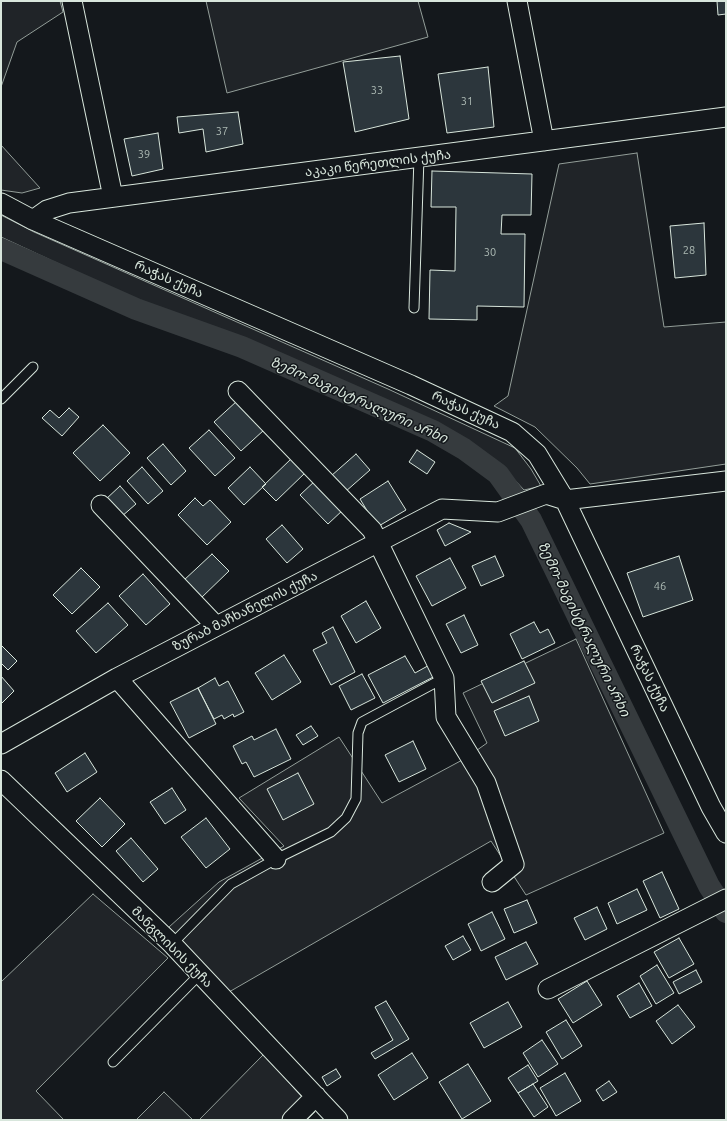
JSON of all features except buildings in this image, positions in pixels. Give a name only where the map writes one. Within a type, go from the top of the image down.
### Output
[{"type":"street","points":[[72,1],[113,197]]},
{"type":"street","points":[[517,1],[544,141]]},
{"type":"street","name":"აკაკი წერეთლის ქუჩა","points":[[34,220],[47,210],[69,203],[726,117]]},
{"type":"street","name":"რაჭას ქუჩა","points":[[1,203],[34,220],[411,385],[512,432],[537,454],[565,500],[711,807],[726,834]]},
{"type":"street","points":[[238,391],[372,530],[444,678],[446,717],[486,784],[514,864],[492,882]]},
{"type":"street","points":[[565,500],[726,481]]},
{"type":"street","name":"ზურაბ მაჩხანელის ქუჩა","points":[[1,744],[117,678],[442,509],[498,512],[546,494],[565,500]]},
{"type":"street","points":[[102,505],[216,626]]},
{"type":"street","points":[[117,678],[276,859]]},
{"type":"street","name":"მანგლისის ქუჩა","points":[[1,780],[172,944],[338,1120]]},
{"type":"street","points":[[548,988],[726,899]]},
{"type":"street","points":[[292,1120],[316,1096]]},
{"type":"lane","points":[[414,308],[419,157]]},
{"type":"lane","points":[[1,399],[33,367]]},
{"type":"lane","points":[[172,944],[231,884],[276,859],[331,832],[346,818],[356,799],[358,733],[362,722],[444,678]]},
{"type":"lane","points":[[113,1062],[200,974]]},
{"type":"shaded area","points":[[1,1],[60,1],[63,12],[17,42],[1,87]]},
{"type":"shaded area","points":[[206,1],[418,1],[428,37],[227,93]]},
{"type":"shaded area","points":[[1,145],[40,188],[22,193],[1,190]]},
{"type":"shaded area","points":[[637,153],[664,327],[726,322],[726,464],[590,484],[577,468],[535,427],[494,406],[508,396],[559,164]]},
{"type":"shaded area","points":[[1,215],[34,232],[388,389],[515,448],[531,469],[541,486],[524,490],[496,460],[422,418],[132,298],[1,237]]},
{"type":"shaded area","points":[[576,639],[664,833],[526,895],[491,841],[229,992],[169,927],[219,882],[284,846],[239,798],[339,737],[382,803],[466,758],[487,743],[463,693]]},
{"type":"shaded area","points":[[93,894],[168,958],[36,1091],[64,1120],[1,1120],[1,982]]},
{"type":"shaded area","points":[[264,1054],[315,1112],[307,1120],[199,1120]]},
{"type":"shaded area","points":[[164,1092],[193,1120],[136,1120]]},
{"type":"waterway","name":"ზემო-მაგისტრალური არხი","points":[[1,249],[136,309],[242,347],[433,431],[464,449],[498,474],[531,520],[709,886],[726,912]]}]
